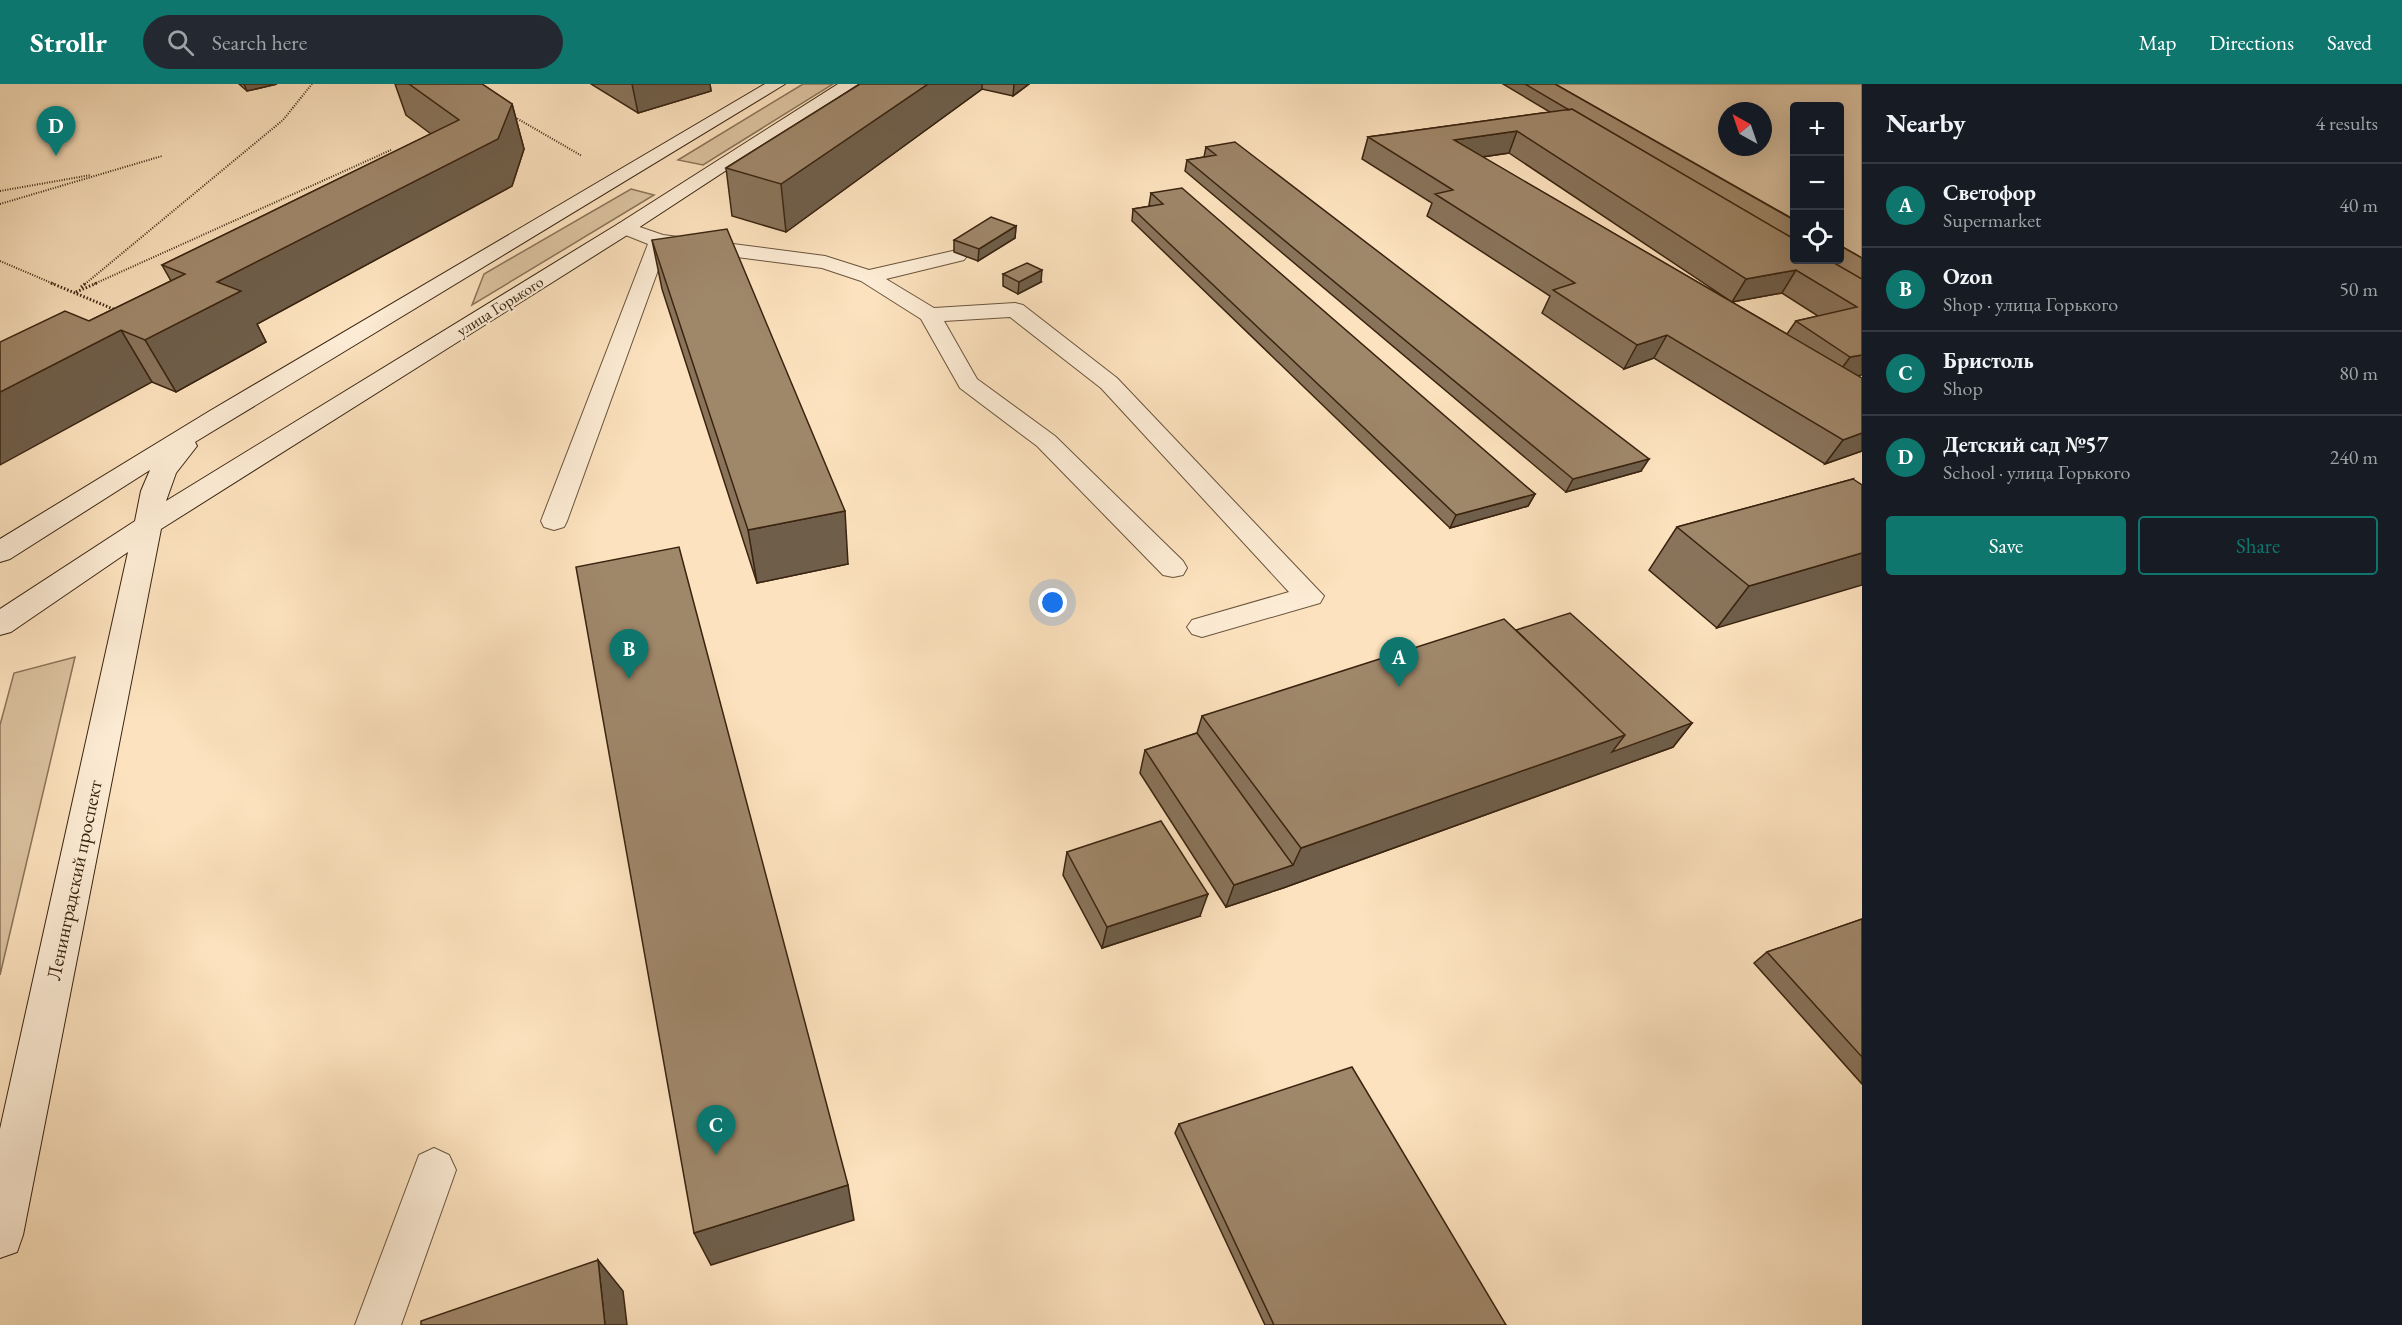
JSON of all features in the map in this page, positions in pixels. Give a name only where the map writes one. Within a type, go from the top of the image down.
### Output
[{"type":"main road","points":[[0,552],[217,417],[662,169],[777,84]]},
{"type":"main road","name":"улица Горького","points":[[0,624],[148,525],[625,228],[850,84]]},
{"type":"main road","points":[[662,169],[692,175],[718,168]]},
{"type":"main road","points":[[148,525],[153,489],[171,458],[217,417]]},
{"type":"main road","name":"Ленинградский проспект","points":[[0,1235],[148,525]]},
{"type":"lane","points":[[625,228],[659,241],[825,262],[868,277],[930,315],[968,383],[1046,441],[1173,568]]},
{"type":"lane","points":[[554,520],[659,241]]},
{"type":"lane","points":[[868,277],[957,256]]},
{"type":"lane","points":[[930,315],[1015,310],[1109,383],[1310,596],[1202,627]]},
{"type":"lane","points":[[378,1325],[435,1170]]},
{"type":"path","points":[[76,292],[283,120],[312,84]]},
{"type":"path","points":[[511,115],[589,160]]},
{"type":"path","points":[[76,292],[391,150]]},
{"type":"path","points":[[0,204],[162,156]]},
{"type":"path","points":[[0,191],[73,176],[101,174]]},
{"type":"path","points":[[0,261],[118,310]]},
{"type":"shaded area","points":[[803,84],[833,84],[703,165],[678,160]]},
{"type":"shaded area","points":[[1546,84],[1862,84],[1862,263],[1844,252],[1844,102],[1790,102],[1790,222]]},
{"type":"shaded area","points":[[631,189],[654,195],[472,305],[484,274]]},
{"type":"shaded area","points":[[75,657],[0,975],[0,725],[14,673]]},
{"type":"building","points":[[409,84],[482,84],[512,104],[498,139],[217,282],[241,291],[145,340],[121,330],[0,392],[0,342],[65,311],[89,321],[185,274],[162,265],[459,120]]},
{"type":"building","points":[[860,84],[928,84],[781,184],[726,168]]},
{"type":"building","points":[[1525,84],[1555,84],[1790,218],[1790,237],[1572,109],[1569,110]]},
{"type":"building","points":[[1572,109],[1790,237],[1790,264],[1836,264],[1862,279],[1862,355],[1850,357],[1796,321],[1857,307],[1796,270],[1746,279],[1517,131],[1454,140],[1862,378],[1862,433],[1843,440],[1667,335],[1637,345],[1553,290],[1575,283],[1435,194],[1453,190],[1368,137]]},
{"type":"building","points":[[1235,142],[1649,459],[1573,479],[1187,160],[1216,155],[1206,147]]},
{"type":"building","points":[[1182,188],[1535,494],[1456,515],[1133,209],[1163,204],[1151,193]]},
{"type":"building","points":[[991,217],[1016,226],[979,249],[954,240]]},
{"type":"building","points":[[727,229],[845,511],[748,530],[652,240]]},
{"type":"building","points":[[1844,248],[1862,258],[1862,279],[1836,264],[1844,264]]},
{"type":"building","points":[[1027,263],[1042,270],[1019,282],[1003,274]]},
{"type":"building","points":[[1853,479],[1862,485],[1862,553],[1749,586],[1677,527]]},
{"type":"building","points":[[679,547],[848,1185],[694,1233],[576,567]]},
{"type":"building","points":[[1570,613],[1692,723],[1612,752],[1625,735],[1516,630]]},
{"type":"building","points":[[1504,619],[1625,735],[1301,848],[1202,716]]},
{"type":"building","points":[[1197,733],[1293,865],[1234,885],[1145,750]]},
{"type":"building","points":[[1161,821],[1208,894],[1107,927],[1067,852]]},
{"type":"building","points":[[1862,919],[1862,1057],[1767,952]]},
{"type":"building","points":[[1352,1067],[1506,1325],[1274,1325],[1179,1124]]},
{"type":"building","points":[[598,1260],[605,1325],[421,1325],[421,1321]]},
{"type":"place","name":"Детский сад №57","points":[[56,156]]},
{"type":"place","name":"Ozon","points":[[629,679]]},
{"type":"place","name":"Светофор","points":[[1399,687]]},
{"type":"place","name":"Бристоль","points":[[716,1155]]}]
